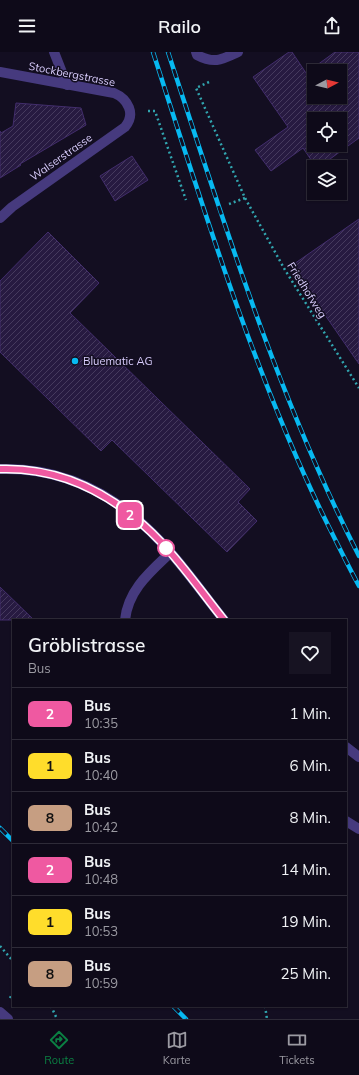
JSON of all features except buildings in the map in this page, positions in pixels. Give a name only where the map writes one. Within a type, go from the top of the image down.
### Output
[{"type":"street","points":[[54,52],[67,85]]},
{"type":"street","points":[[196,53],[206,60],[222,60],[238,52]]},
{"type":"street","name":"Stockbergstrasse","points":[[0,72],[114,93],[125,99],[130,113]]},
{"type":"street","name":"Walserstrasse","points":[[0,218],[125,127],[129,122],[130,113]]},
{"type":"street","points":[[0,469],[30,470],[51,474],[75,481],[99,492],[141,523],[170,552],[223,619]]},
{"type":"street","points":[[126,619],[126,609],[135,589],[149,572],[170,552]]},
{"type":"street","points":[[347,748],[359,757]]},
{"type":"street","points":[[347,822],[359,829]]},
{"type":"street","points":[[0,1012],[8,1019]]},
{"type":"path","name":"Friedhofweg","points":[[209,82],[196,88],[245,198],[285,270],[359,388]]},
{"type":"path","points":[[148,111],[155,111],[186,200]]},
{"type":"path","points":[[229,204],[245,198]]},
{"type":"path","points":[[0,946],[12,959]]},
{"type":"path","points":[[10,998],[12,994]]},
{"type":"path","points":[[51,1007],[57,1019]]},
{"type":"path","points":[[265,1007],[267,1019]]},
{"type":"railway","points":[[153,52],[210,227],[251,343],[296,457],[322,513],[359,586]]},
{"type":"railway","points":[[168,52],[231,244],[277,371],[302,433],[359,556]]},
{"type":"railway","points":[[0,828],[12,840]]},
{"type":"railway","points":[[174,1007],[186,1019]]},
{"type":"bus line","name":"2","points":[[0,469],[10,468],[51,474],[75,481],[99,492],[141,523],[160,541],[223,619]]},
{"type":"place","name":"Bluematic AG","points":[[75,361]]}]
